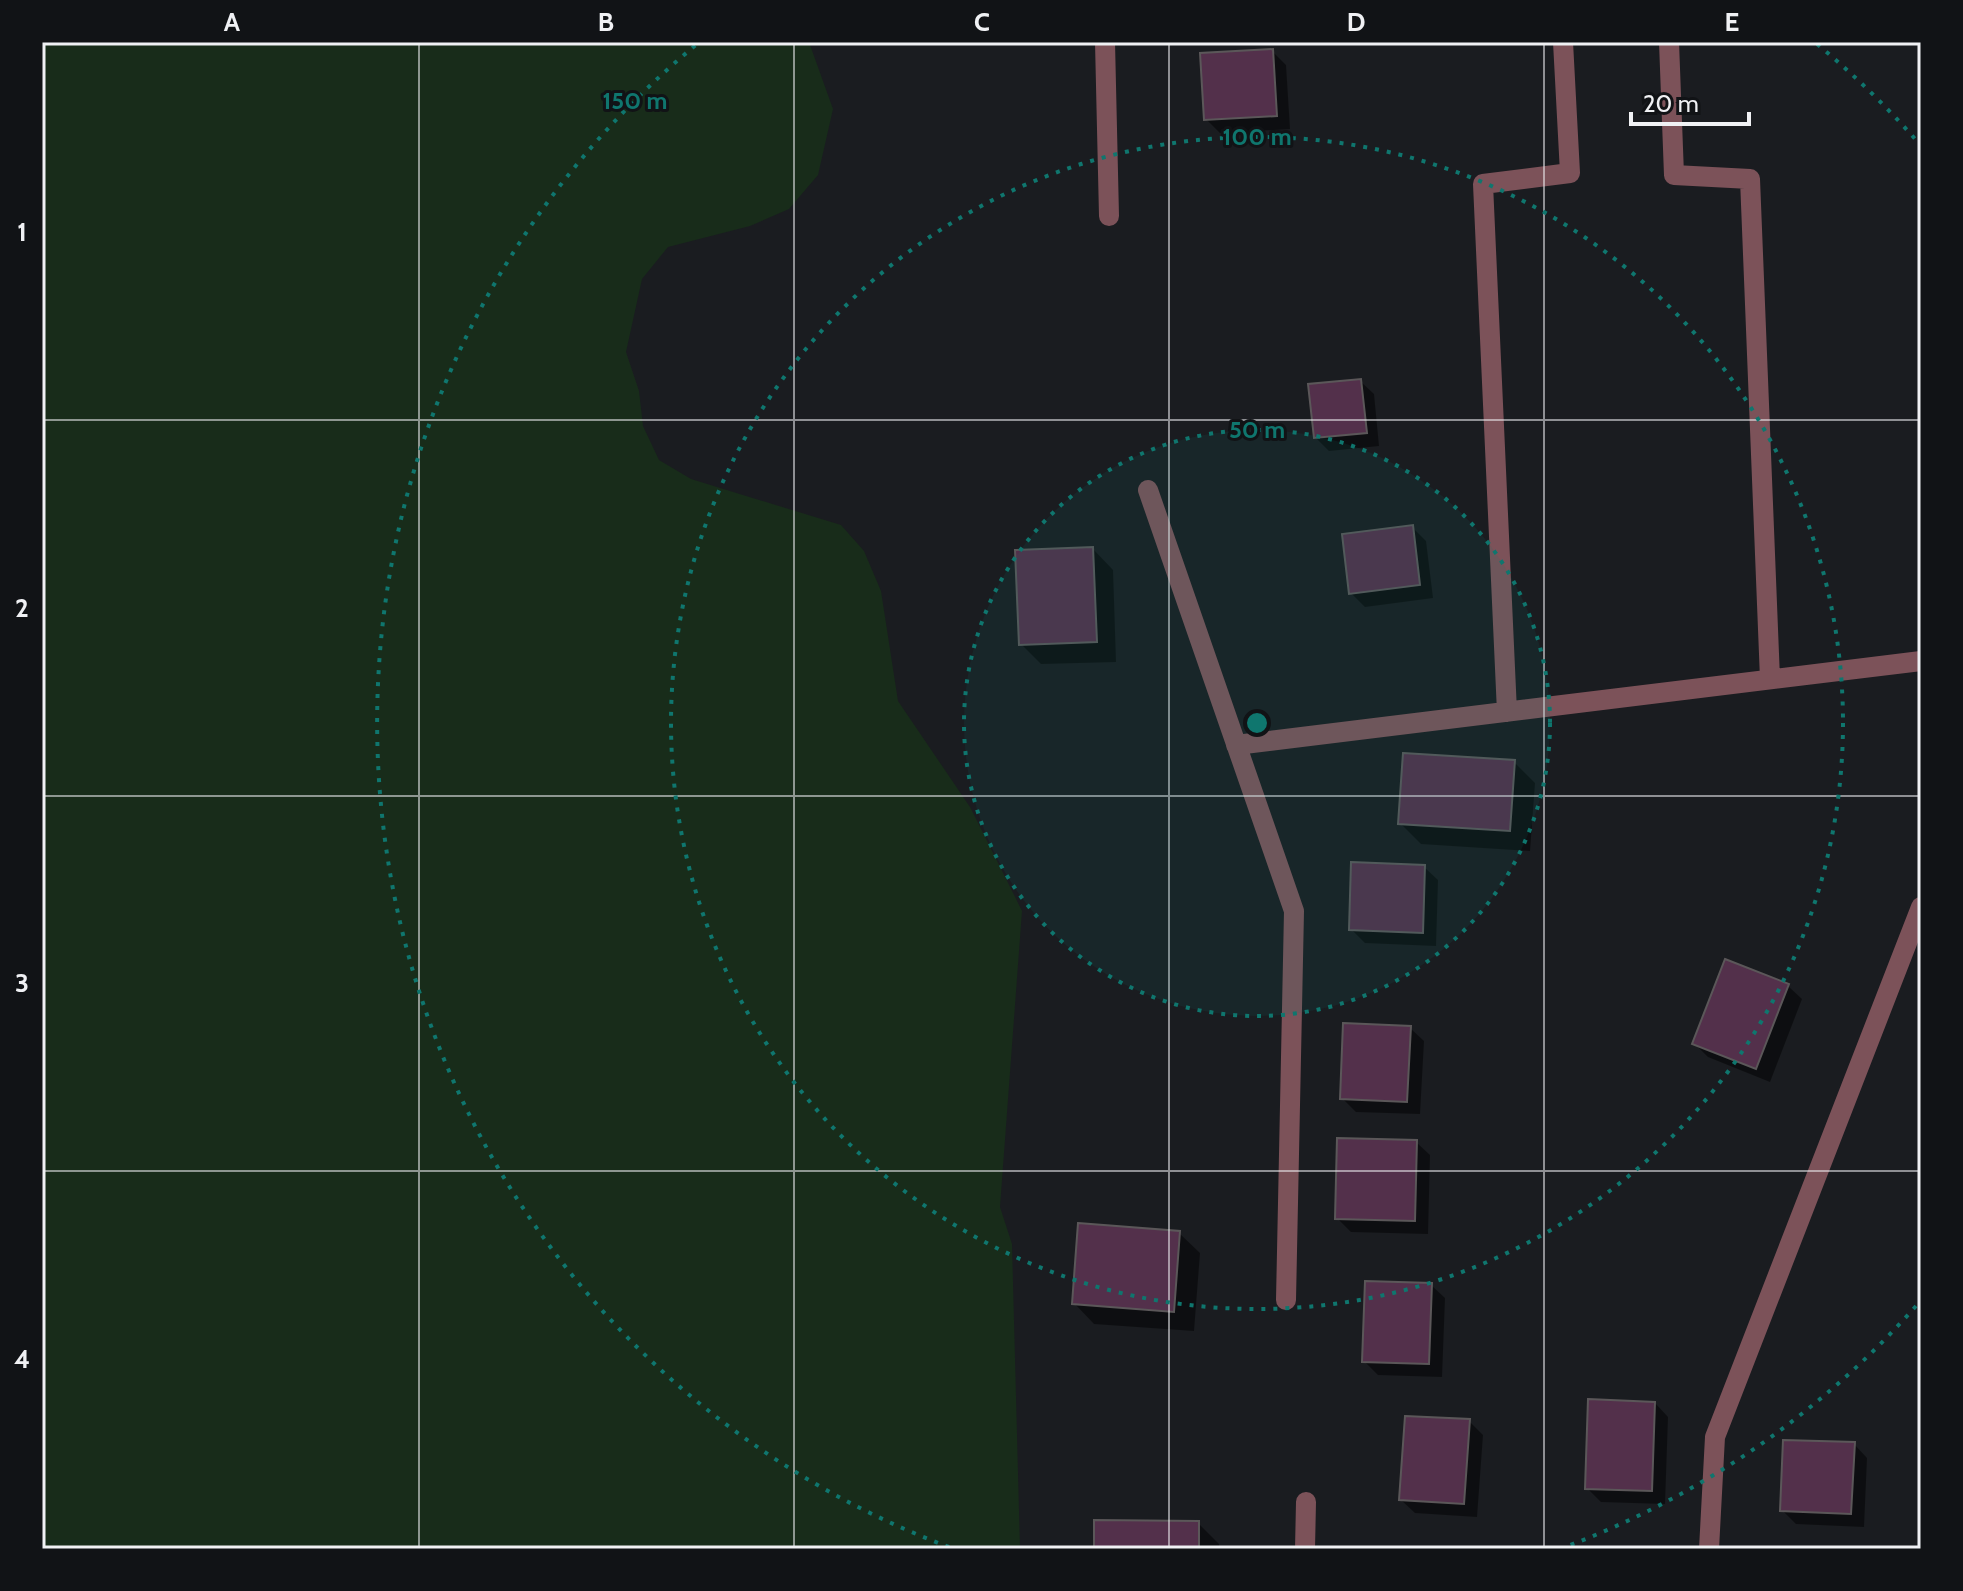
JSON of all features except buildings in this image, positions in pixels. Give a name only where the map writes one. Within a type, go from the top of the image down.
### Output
[{"type":"lane","points":[[1105,42],[1109,216]]},
{"type":"lane","points":[[1507,712],[1483,184],[1570,173],[1563,42]]},
{"type":"lane","points":[[1669,42],[1674,175],[1750,179],[1770,679]]},
{"type":"lane","points":[[1148,490],[1294,911],[1286,1300]]},
{"type":"lane","points":[[1236,745],[1921,661]]},
{"type":"lane","points":[[1709,1549],[1715,1437],[1921,907]]},
{"type":"lane","points":[[1305,1549],[1306,1502]]},
{"type":"green space","points":[[42,42],[809,42],[833,109],[818,175],[789,209],[750,226],[668,247],[642,279],[626,352],[639,391],[643,426],[659,460],[691,479],[841,525],[864,551],[881,591],[898,701],[970,807],[1022,911],[1000,1207],[1012,1244],[1020,1549],[42,1549]]}]
